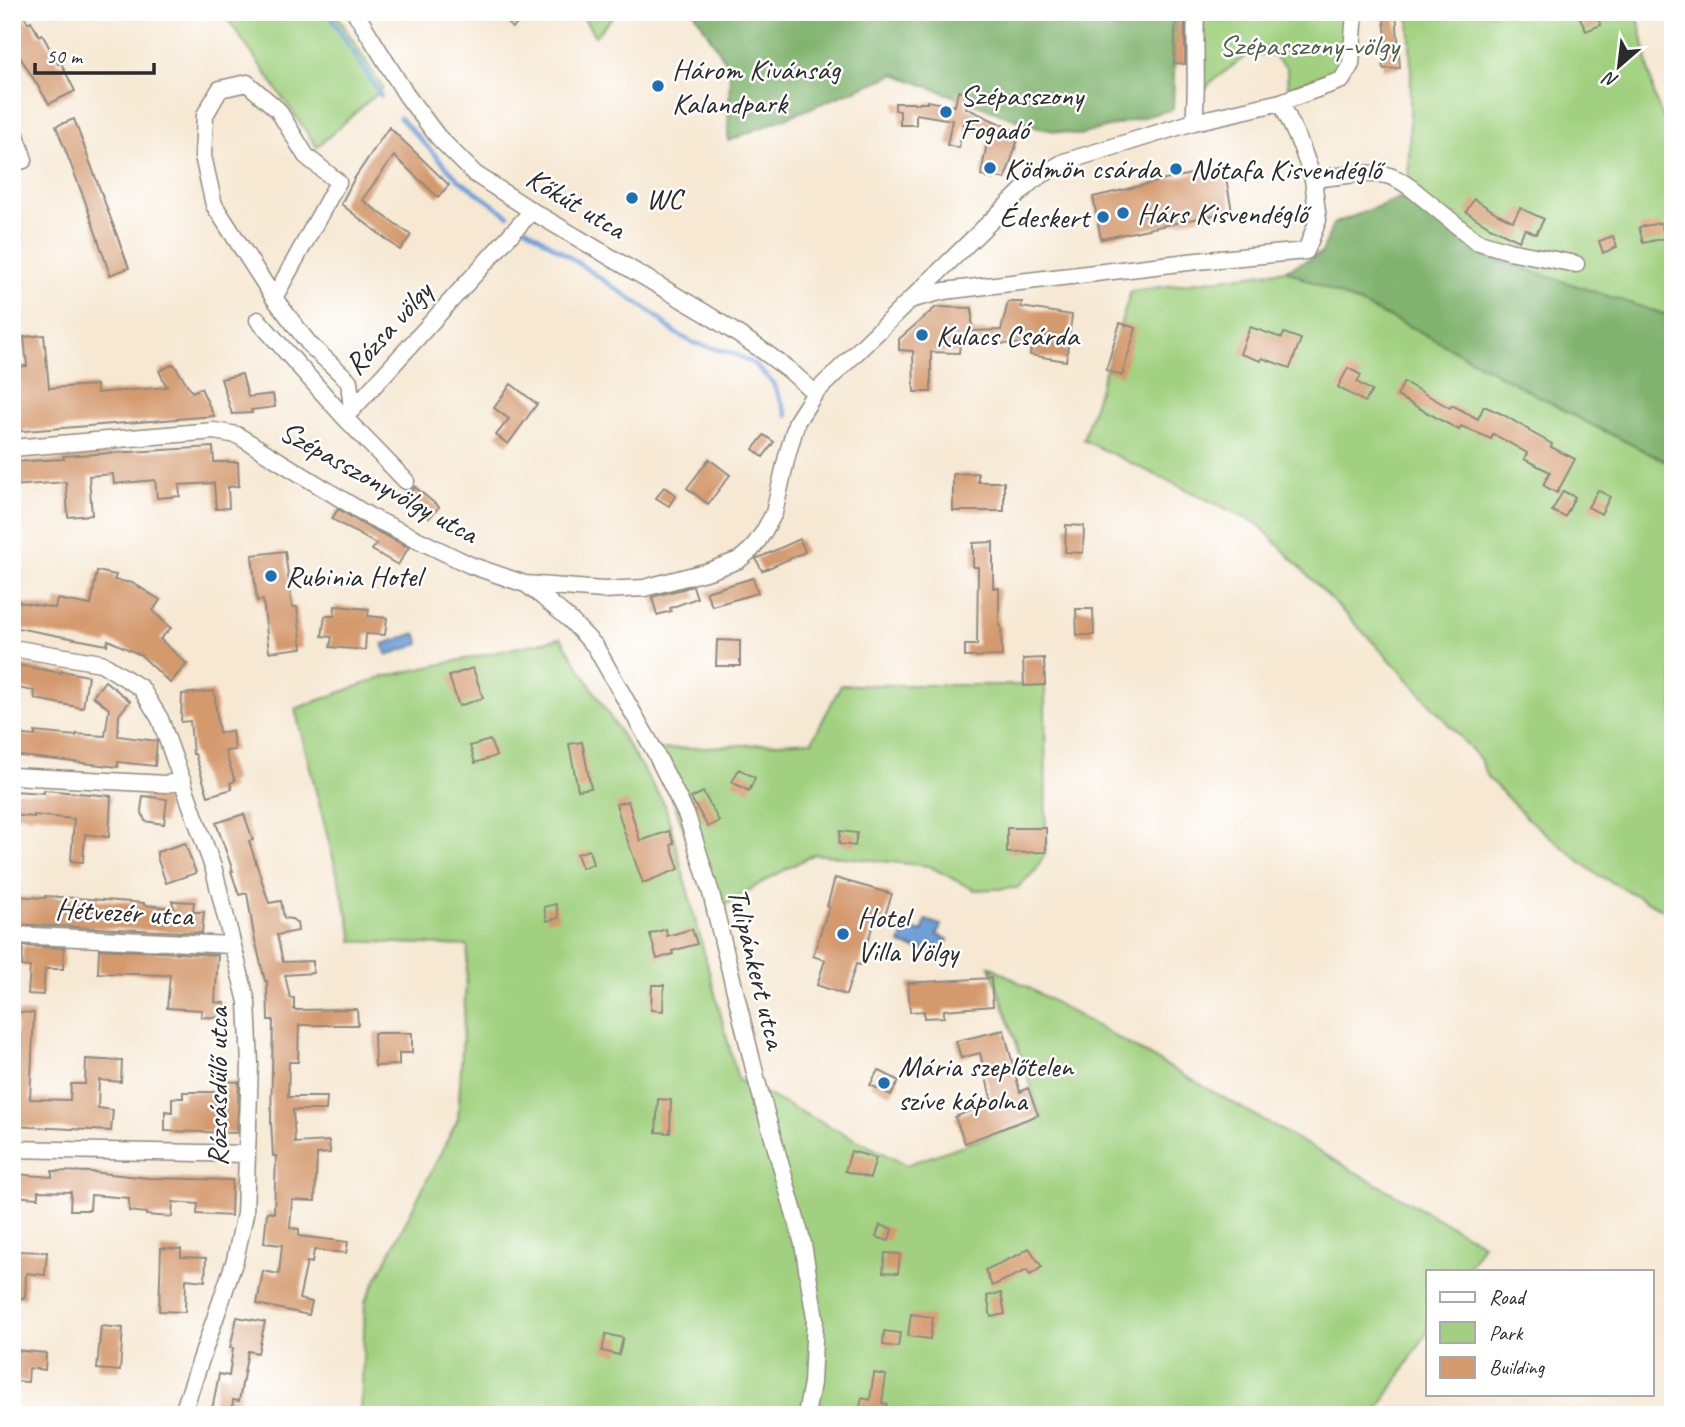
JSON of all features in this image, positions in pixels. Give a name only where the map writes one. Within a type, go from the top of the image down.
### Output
[{"type":"street","name":"Kőkút utca","points":[[355,12],[407,96],[438,137],[475,174],[532,211],[708,314],[789,370],[815,393]]},
{"type":"street","points":[[1194,122],[1197,97],[1194,41],[1196,12]]},
{"type":"street","name":"Szépasszonyvölgy utca","points":[[12,448],[214,431],[237,435],[369,516],[470,565],[525,584],[603,590],[644,588],[709,571],[739,560],[752,549],[763,533],[774,513],[797,421],[815,393],[1033,180],[1064,162],[1194,122],[1281,102],[1342,80],[1351,64],[1355,12]]},
{"type":"street","name":"Rózsa völgy","points":[[274,298],[338,182],[306,156],[278,110],[247,83],[220,89],[205,115],[203,156],[214,205],[274,298],[310,345],[349,381],[348,413]]},
{"type":"street","points":[[911,300],[957,289],[1306,251],[1318,220],[1313,179],[1281,102]]},
{"type":"street","points":[[12,122],[18,162]]},
{"type":"street","points":[[1313,179],[1386,175],[1411,188],[1476,241],[1508,251],[1576,264]]},
{"type":"street","name":"Rózsa völgy","points":[[348,413],[532,211]]},
{"type":"street","points":[[258,320],[348,413],[406,481]]},
{"type":"street","name":"Tulipánkert utca","points":[[525,584],[569,619],[595,646],[654,750],[687,816],[803,1244],[815,1318],[812,1383],[806,1415]]},
{"type":"street","name":"Rózsásdűlő utca","points":[[12,648],[101,663],[141,688],[160,719],[214,870],[247,1002],[250,1064],[245,1214],[235,1260],[182,1415]]},
{"type":"street","points":[[12,776],[166,784],[183,781]]},
{"type":"street","name":"Hétvezér utca","points":[[12,935],[232,945]]},
{"type":"street","points":[[12,1149],[247,1154]]},
{"type":"green space","points":[[223,12],[335,12],[383,88],[317,147]]},
{"type":"green space","points":[[580,12],[617,12],[595,36]]},
{"type":"green space","points":[[694,12],[1176,12],[1173,109],[1079,135],[1038,128],[895,74],[728,141],[730,68]]},
{"type":"green space","name":"Szépasszony-völgy","points":[[1196,12],[1355,12],[1351,64],[1288,88],[1287,68],[1273,56],[1250,53],[1211,82],[1197,97]]},
{"type":"green space","points":[[1409,12],[1637,12],[1655,99],[1664,120],[1673,122],[1673,317],[1478,254],[1408,195],[1411,69]]},
{"type":"green space","points":[[1408,195],[1478,254],[1673,317],[1673,465],[1586,422],[1417,330],[1286,270],[1322,253],[1333,224]]},
{"type":"green space","points":[[1286,270],[1417,330],[1586,422],[1673,465],[1673,915],[1596,874],[1528,819],[1487,777],[1480,759],[1397,667],[1258,524],[1083,440],[1131,291]]},
{"type":"green space","points":[[561,638],[665,805],[738,1080],[906,1165],[1042,1118],[990,966],[1483,1244],[1467,1270],[1426,1270],[1426,1334],[1375,1415],[361,1415],[365,1302],[458,1119],[468,946],[352,941],[353,936],[295,709],[383,677]]},
{"type":"green space","points":[[841,685],[1045,685],[1046,852],[1036,870],[1017,888],[974,890],[929,866],[814,854],[715,911],[654,750],[812,741]]},
{"type":"water","points":[[416,633],[420,644],[387,655],[383,644]]},
{"type":"water","points":[[926,920],[941,925],[937,935],[948,939],[944,950],[932,946],[929,953],[900,944],[906,927],[922,932]]},
{"type":"building","points":[[12,12],[22,12],[28,23],[31,21],[39,36],[42,34],[75,91],[49,104],[12,44]]},
{"type":"building","points":[[500,12],[533,12],[512,28]]},
{"type":"building","points":[[1176,12],[1185,12],[1185,64],[1174,63]]},
{"type":"building","points":[[1383,12],[1396,12],[1400,68],[1383,69],[1380,44],[1387,44]]},
{"type":"building","points":[[1593,12],[1601,25],[1586,31],[1580,18]]},
{"type":"building","points":[[958,91],[969,93],[966,108],[1020,133],[1005,179],[993,176],[992,179],[981,175],[988,137],[963,124],[959,148],[947,145],[952,120],[916,114],[916,125],[900,125],[900,111],[895,110],[895,103],[927,101],[955,106]]},
{"type":"building","points":[[74,119],[129,268],[110,275],[56,126]]},
{"type":"building","points":[[389,127],[449,185],[438,197],[394,156],[362,200],[411,235],[400,250],[341,204],[354,179]]},
{"type":"building","points":[[1224,168],[1232,211],[1101,239],[1093,197]]},
{"type":"building","points":[[1474,199],[1513,221],[1520,208],[1544,219],[1536,234],[1525,229],[1519,241],[1466,212]]},
{"type":"building","points":[[1661,223],[1665,238],[1643,243],[1639,227]]},
{"type":"building","points":[[1613,236],[1617,247],[1603,253],[1599,241]]},
{"type":"building","points":[[1008,302],[1022,302],[1021,307],[1072,315],[1066,361],[1030,355],[1031,344],[960,343],[959,353],[931,352],[931,392],[914,392],[913,351],[899,350],[899,339],[936,307],[972,308],[972,331],[1001,330]]},
{"type":"building","points":[[1120,323],[1136,328],[1122,376],[1106,370]]},
{"type":"building","points":[[1250,327],[1282,338],[1284,333],[1301,339],[1290,368],[1240,354]]},
{"type":"building","points":[[44,335],[49,388],[96,385],[97,393],[167,387],[159,371],[174,364],[192,392],[201,388],[214,416],[12,432],[12,367],[27,366],[24,337]]},
{"type":"building","points":[[1348,368],[1361,375],[1357,382],[1372,391],[1365,402],[1338,387]]},
{"type":"building","points":[[242,374],[248,397],[273,394],[275,407],[251,410],[252,413],[232,414],[221,379]]},
{"type":"building","points":[[1404,382],[1450,408],[1452,405],[1478,419],[1484,406],[1502,414],[1552,444],[1551,447],[1575,459],[1557,493],[1543,485],[1550,472],[1524,459],[1527,453],[1493,434],[1491,439],[1461,426],[1459,430],[1397,396]]},
{"type":"building","points":[[511,384],[537,404],[508,444],[496,435],[509,419],[494,408]]},
{"type":"building","points":[[764,435],[774,442],[763,457],[753,449]]},
{"type":"building","points":[[213,447],[214,462],[238,462],[239,486],[228,487],[229,508],[216,509],[214,483],[179,485],[180,496],[157,498],[155,480],[114,484],[113,474],[89,476],[92,515],[68,517],[66,482],[12,486],[12,462],[64,459],[63,456]]},
{"type":"building","points":[[709,459],[730,475],[708,504],[687,488]]},
{"type":"building","points":[[978,473],[978,482],[1004,482],[1004,511],[953,511],[953,474]]},
{"type":"building","points":[[415,487],[439,507],[429,518],[406,498]]},
{"type":"building","points":[[664,487],[676,495],[669,506],[656,498]]},
{"type":"building","points":[[1598,490],[1610,497],[1601,514],[1588,507]]},
{"type":"building","points":[[1563,491],[1575,497],[1565,517],[1552,511]]},
{"type":"building","points":[[338,509],[409,547],[398,565],[372,550],[376,544],[332,519]]},
{"type":"building","points":[[1066,525],[1084,526],[1083,553],[1065,552]]},
{"type":"building","points":[[800,539],[805,552],[762,571],[756,559]]},
{"type":"building","points":[[993,542],[993,588],[999,588],[1002,656],[965,657],[965,645],[977,645],[978,567],[973,567],[973,543]]},
{"type":"building","points":[[285,551],[292,607],[297,607],[302,648],[269,652],[263,600],[257,601],[252,555]]},
{"type":"building","points":[[97,571],[116,575],[114,580],[133,583],[160,600],[153,611],[171,628],[160,639],[187,664],[170,683],[141,655],[108,640],[107,645],[12,627],[12,601],[55,608],[57,599],[91,605]]},
{"type":"building","points":[[753,578],[758,593],[712,606],[706,592]]},
{"type":"building","points":[[693,586],[697,598],[657,615],[652,597]]},
{"type":"building","points":[[335,606],[369,609],[368,616],[387,618],[385,635],[366,634],[365,650],[330,647],[332,637],[322,636],[325,616],[334,616]]},
{"type":"building","points":[[1076,609],[1093,609],[1094,635],[1077,635]]},
{"type":"building","points":[[717,640],[740,641],[740,666],[716,666]]},
{"type":"building","points":[[1044,658],[1045,685],[1024,686],[1023,659]]},
{"type":"building","points":[[12,664],[88,676],[83,708],[35,699],[34,691],[12,687]]},
{"type":"building","points":[[473,668],[483,698],[459,706],[449,676]]},
{"type":"building","points":[[105,681],[130,701],[119,715],[118,736],[157,741],[155,766],[118,762],[118,767],[12,755],[12,734],[35,736],[35,732],[105,736],[109,709],[93,696]]},
{"type":"building","points":[[214,691],[219,733],[232,731],[235,750],[225,751],[235,781],[230,783],[232,789],[208,796],[193,754],[190,721],[181,722],[182,694]]},
{"type":"building","points":[[490,740],[496,756],[475,763],[470,746]]},
{"type":"building","points":[[582,742],[591,788],[578,790],[569,744]]},
{"type":"building","points":[[739,769],[755,778],[749,791],[732,782]]},
{"type":"building","points":[[44,790],[111,796],[109,837],[85,834],[83,862],[71,861],[74,819],[12,815],[12,791],[44,793]]},
{"type":"building","points":[[703,792],[719,821],[708,827],[691,798]]},
{"type":"building","points":[[143,796],[167,799],[164,824],[145,821],[141,810]]},
{"type":"building","points":[[628,801],[640,841],[669,831],[679,869],[643,883],[616,804]]},
{"type":"building","points":[[244,814],[253,840],[249,841],[269,903],[281,901],[284,918],[297,923],[298,931],[277,935],[283,962],[313,961],[313,973],[285,975],[290,998],[294,998],[294,1010],[357,1009],[358,1025],[299,1025],[298,1062],[289,1062],[288,1097],[327,1097],[326,1110],[293,1110],[295,1143],[329,1141],[330,1153],[317,1154],[315,1201],[292,1200],[290,1228],[299,1229],[299,1236],[348,1242],[346,1253],[314,1250],[312,1263],[307,1262],[299,1299],[312,1302],[309,1315],[257,1304],[263,1271],[279,1274],[282,1245],[264,1243],[267,1212],[274,1213],[276,1156],[273,1156],[271,1122],[273,1020],[268,1020],[267,981],[254,936],[247,893],[239,895],[216,823]]},
{"type":"building","points":[[1007,828],[1046,828],[1046,852],[1007,853]]},
{"type":"building","points":[[840,831],[857,833],[855,846],[839,844]]},
{"type":"building","points":[[185,843],[196,873],[166,883],[157,852]]},
{"type":"building","points":[[589,850],[593,864],[582,868],[577,854]]},
{"type":"building","name":"Hotel Villa Völgy","points":[[835,878],[892,894],[882,924],[874,922],[860,965],[856,964],[846,995],[817,985],[825,960],[813,956]]},
{"type":"building","points":[[12,896],[144,903],[174,908],[172,901],[194,902],[193,912],[204,912],[202,933],[12,924]]},
{"type":"building","points":[[556,904],[559,918],[547,921],[544,907]]},
{"type":"building","points":[[666,929],[667,936],[692,929],[697,944],[672,951],[673,954],[657,959],[650,934]]},
{"type":"building","points":[[23,946],[64,948],[63,969],[45,969],[43,995],[28,994],[30,967],[22,966]]},
{"type":"building","points":[[99,949],[218,955],[215,1002],[225,1003],[224,1018],[201,1017],[202,1010],[167,1008],[170,975],[98,973]]},
{"type":"building","points":[[991,978],[993,1006],[944,1010],[944,1017],[924,1018],[924,1011],[910,1012],[908,983]]},
{"type":"building","points":[[652,985],[664,985],[663,1011],[651,1010]]},
{"type":"building","points":[[17,1012],[34,1013],[30,1099],[70,1100],[71,1084],[85,1084],[86,1059],[122,1061],[121,1082],[99,1080],[98,1108],[113,1110],[111,1131],[12,1126]]},
{"type":"building","points":[[1004,1030],[1020,1092],[1028,1088],[1038,1115],[965,1143],[955,1117],[992,1102],[980,1053],[961,1058],[956,1041]]},
{"type":"building","points":[[374,1033],[412,1033],[412,1053],[399,1053],[399,1065],[375,1066]]},
{"type":"building","name":"Mária szeplőtelen szíve kápolna","points":[[878,1070],[899,1081],[891,1095],[870,1085]]},
{"type":"building","points":[[221,1081],[239,1082],[237,1133],[165,1131],[165,1111],[172,1112],[172,1098],[183,1098],[183,1092],[220,1092]]},
{"type":"building","points":[[658,1099],[671,1100],[670,1133],[656,1132]]},
{"type":"building","points":[[851,1151],[876,1158],[870,1178],[845,1171]]},
{"type":"building","points":[[52,1171],[148,1178],[232,1180],[231,1216],[197,1214],[198,1204],[173,1202],[172,1217],[146,1215],[129,1211],[129,1198],[91,1195],[90,1210],[70,1210],[71,1192],[38,1191],[38,1198],[12,1196],[14,1174],[52,1177]]},
{"type":"building","points":[[880,1225],[892,1229],[889,1241],[876,1237]]},
{"type":"building","points":[[161,1248],[181,1249],[181,1257],[206,1258],[205,1281],[186,1279],[185,1312],[159,1311]]},
{"type":"building","points":[[1029,1248],[1042,1267],[1030,1275],[1027,1270],[992,1286],[985,1270]]},
{"type":"building","points":[[12,1251],[47,1252],[45,1275],[26,1273],[25,1298],[12,1298]]},
{"type":"building","points":[[885,1253],[900,1254],[898,1273],[883,1272]]},
{"type":"building","points":[[1001,1293],[1005,1314],[991,1317],[987,1296]]},
{"type":"building","points":[[911,1314],[933,1317],[930,1339],[908,1336]]},
{"type":"building","points":[[237,1317],[265,1322],[258,1353],[248,1351],[239,1401],[233,1400],[232,1415],[211,1415],[219,1374],[229,1376],[233,1348],[230,1348]]},
{"type":"building","points":[[101,1326],[123,1328],[120,1371],[97,1369]]},
{"type":"building","points":[[884,1331],[900,1333],[898,1347],[883,1345]]},
{"type":"building","points":[[606,1334],[623,1338],[619,1355],[602,1351]]},
{"type":"building","points":[[12,1350],[46,1353],[45,1370],[29,1368],[28,1382],[12,1381]]},
{"type":"building","points":[[874,1373],[886,1375],[882,1403],[887,1404],[884,1415],[859,1411],[862,1398],[870,1400]]},
{"type":"waterway","points":[[328,12],[381,96]]},
{"type":"waterway","points":[[400,118],[459,180],[508,215]]},
{"type":"waterway","points":[[525,227],[655,315],[675,333],[694,343],[735,354],[754,364],[773,383],[787,415]]},
{"type":"place","name":"Három Kivánság Kalandpark","points":[[658,86]]},
{"type":"place","name":"Szépasszony Fogadó","points":[[946,112]]},
{"type":"place","name":"Ködmön csárda","points":[[990,168]]},
{"type":"place","name":"Nótafa Kisvendéglő","points":[[1176,169]]},
{"type":"place","name":"WC","points":[[632,198]]},
{"type":"place","name":"Hárs Kisvendéglő","points":[[1123,213]]},
{"type":"place","name":"Édeskert","points":[[1103,217]]},
{"type":"place","name":"Kulacs Csárda","points":[[922,335]]},
{"type":"place","name":"Rubinia Hotel","points":[[271,576]]},
{"type":"place","name":"Hotel Villa Völgy","points":[[843,934]]},
{"type":"place","name":"Mária szeplőtelen szíve kápolna","points":[[884,1083]]}]
